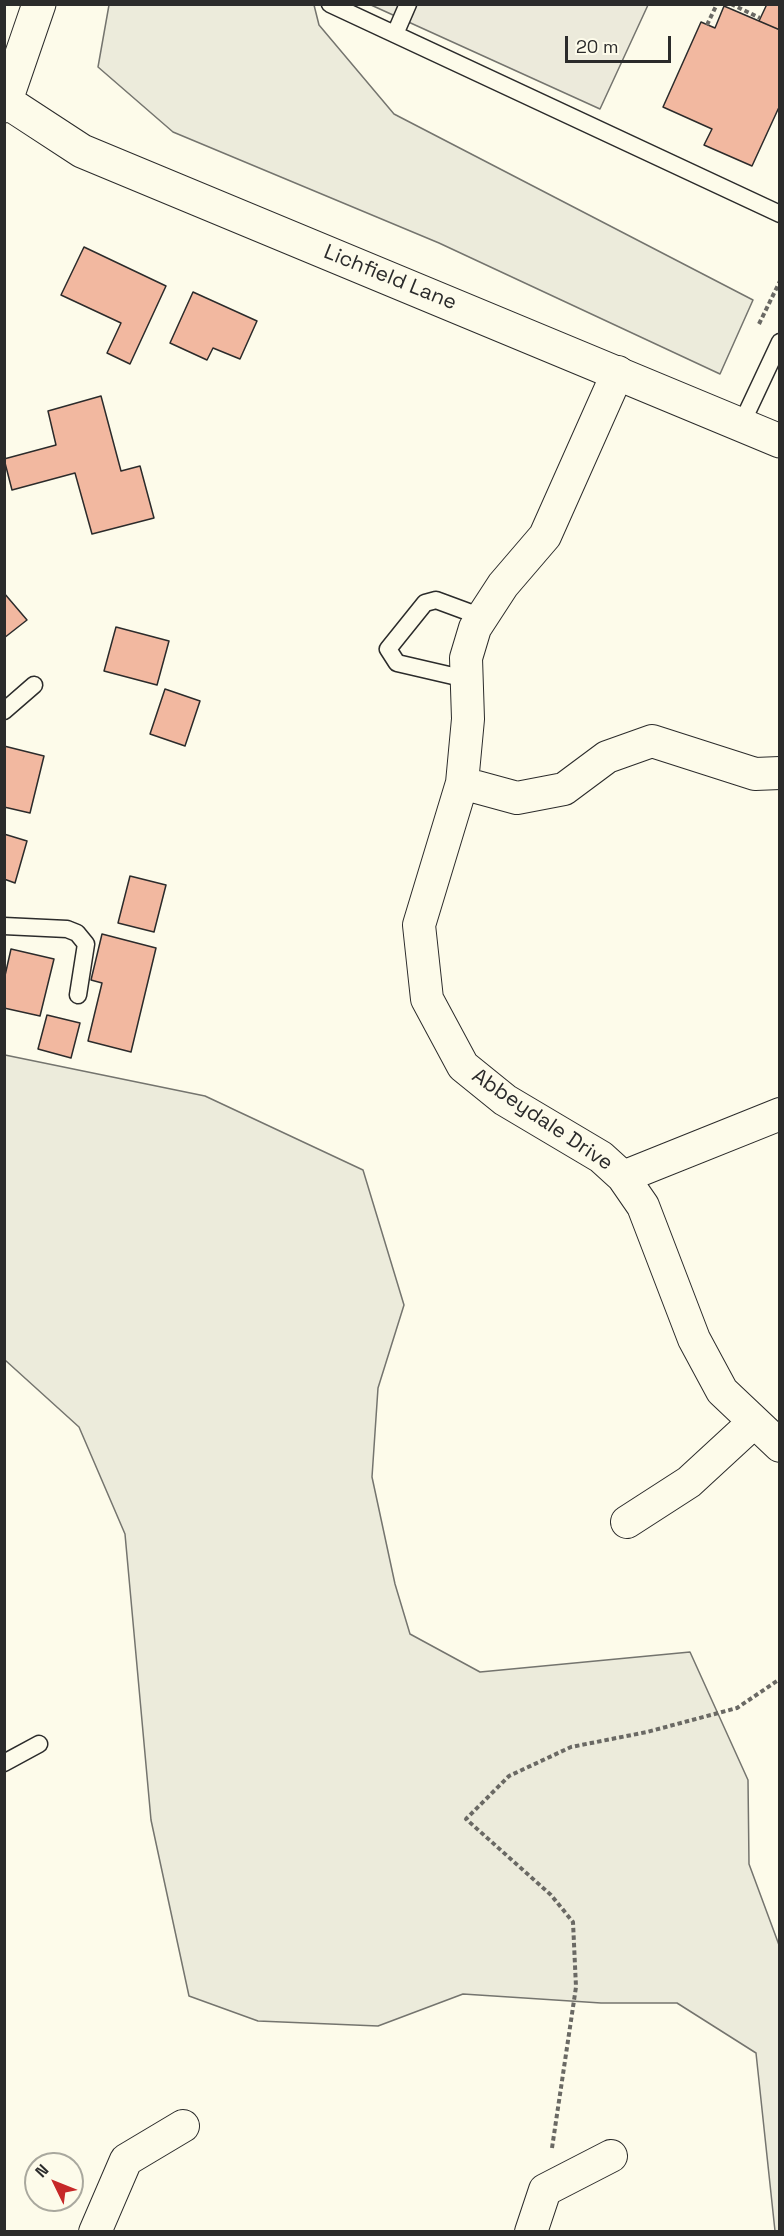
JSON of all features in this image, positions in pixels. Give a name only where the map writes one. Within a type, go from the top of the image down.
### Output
[{"type":"street","points":[[5,103],[39,4]]},
{"type":"street","name":"Lichfield Lane","points":[[5,103],[82,151],[780,441]]},
{"type":"street","name":"Abbeydale Drive","points":[[618,372],[545,536],[503,585],[475,628],[466,658],[468,719],[462,783],[419,925],[427,999],[463,1066],[505,1100],[601,1157],[623,1176],[643,1206],[694,1339],[722,1391],[753,1423],[780,1446]]},
{"type":"street","points":[[462,783],[517,798],[564,789],[607,757],[652,741],[755,774],[780,773]]},
{"type":"street","points":[[623,1176],[780,1114]]},
{"type":"street","points":[[627,1521],[689,1482],[753,1423]]},
{"type":"street","points":[[95,2232],[126,2160],[183,2126]]},
{"type":"street","points":[[531,2232],[545,2190],[611,2156]]},
{"type":"lane","points":[[330,4],[780,214]]},
{"type":"lane","points":[[395,34],[408,4]]},
{"type":"lane","points":[[741,425],[780,342]]},
{"type":"lane","points":[[466,679],[397,663],[388,648],[425,603],[436,600],[482,617]]},
{"type":"lane","points":[[4,711],[34,685]]},
{"type":"lane","points":[[4,926],[67,928],[77,933],[86,944],[78,995]]},
{"type":"lane","points":[[4,1763],[39,1744]]},
{"type":"path","points":[[707,25],[717,4]]},
{"type":"path","points":[[733,5],[760,18]]},
{"type":"path","points":[[545,2190],[576,1987],[573,1922],[551,1895],[466,1819],[509,1776],[571,1747],[647,1732],[737,1708],[780,1679]]},
{"type":"shaded area","points":[[109,5],[314,5],[319,25],[394,114],[753,300],[720,374],[439,243],[173,132],[98,67]]},
{"type":"shaded area","points":[[371,5],[648,5],[600,109]]},
{"type":"shaded area","points":[[5,1055],[205,1096],[363,1170],[404,1305],[378,1388],[372,1477],[395,1584],[410,1634],[480,1672],[690,1652],[748,1780],[749,1864],[779,1945],[779,2231],[775,2231],[756,2053],[677,2003],[601,2003],[463,1994],[378,2026],[258,2021],[189,1996],[151,1820],[125,1534],[79,1427],[5,1360]]},
{"type":"building","points":[[767,4],[780,4],[780,30],[759,21]]},
{"type":"building","points":[[724,6],[780,30],[780,105],[752,166],[704,145],[712,129],[663,107],[701,22],[715,28]]},
{"type":"building","points":[[84,247],[166,286],[130,364],[107,353],[121,323],[61,295]]},
{"type":"building","points":[[193,292],[257,321],[240,359],[213,348],[207,360],[170,343]]},
{"type":"building","points":[[101,396],[121,471],[140,466],[154,518],[92,534],[75,473],[12,490],[4,459],[56,445],[48,411]]},
{"type":"building","points":[[4,593],[27,620],[4,638]]},
{"type":"building","points":[[116,627],[169,641],[157,685],[104,671]]},
{"type":"building","points":[[165,689],[200,701],[185,746],[150,734]]},
{"type":"building","points":[[4,746],[44,756],[30,813],[4,807]]},
{"type":"building","points":[[4,834],[27,841],[15,883],[4,879]]},
{"type":"building","points":[[130,876],[166,885],[154,932],[118,923]]},
{"type":"building","points":[[102,934],[156,948],[131,1052],[88,1041],[102,983],[91,980]]},
{"type":"building","points":[[11,949],[54,959],[40,1016],[4,1008],[4,980]]},
{"type":"building","points":[[47,1015],[80,1023],[71,1058],[38,1049]]}]
